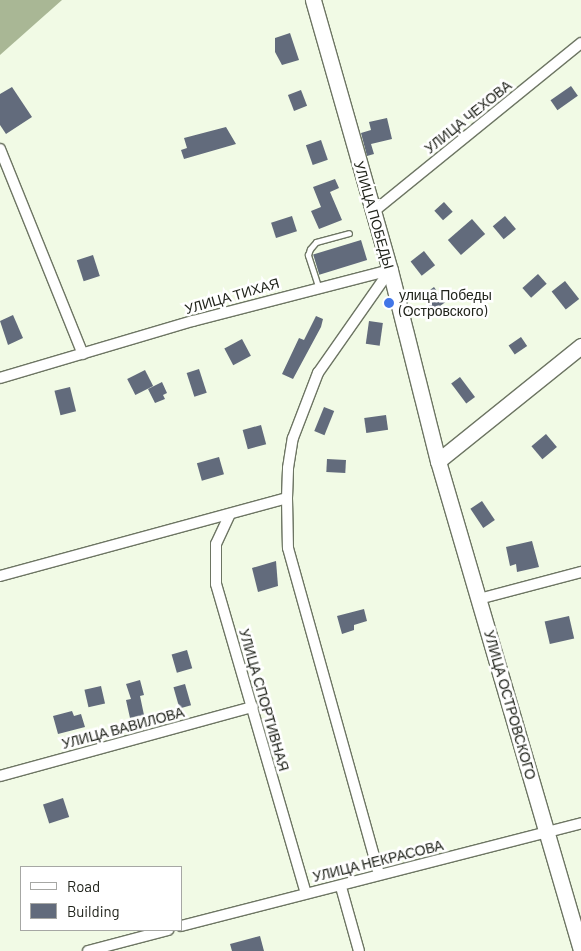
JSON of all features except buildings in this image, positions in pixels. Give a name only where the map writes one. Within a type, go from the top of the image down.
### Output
[{"type":"main road","name":"УЛИЦА ПОБЕДЫ","points":[[314,0],[390,270],[438,461]]},
{"type":"main road","points":[[438,461],[581,346]]},
{"type":"main road","name":"УЛИЦА ОСТРОВСКОГО","points":[[438,461],[581,950]]},
{"type":"street","name":"УЛИЦА ЧЕХОВА","points":[[373,212],[581,43]]},
{"type":"street","points":[[0,149],[83,354]]},
{"type":"street","points":[[379,874],[288,548],[287,498],[288,468],[293,438],[310,390],[340,339],[390,270]]},
{"type":"street","name":"УЛИЦА ТИХАЯ","points":[[0,378],[318,286],[390,270]]},
{"type":"street","points":[[0,576],[287,498]]},
{"type":"street","name":"УЛИЦА СПОРТИВНАЯ","points":[[230,514],[219,532],[214,568],[306,893]]},
{"type":"street","points":[[479,600],[581,572]]},
{"type":"street","name":"УЛИЦА ВАВИЛОВА","points":[[0,776],[253,707]]},
{"type":"street","name":"УЛИЦА НЕКРАСОВА","points":[[182,926],[306,893],[341,887],[379,874],[581,823]]},
{"type":"street","points":[[341,887],[359,951]]},
{"type":"street","points":[[88,951],[164,931]]},
{"type":"lane","points":[[318,286],[308,255],[310,249],[316,242],[349,234]]},
{"type":"green space","points":[[0,0],[62,0],[0,55]]},
{"type":"place","name":"улица Победы (Островского)","points":[[389,303]]}]
